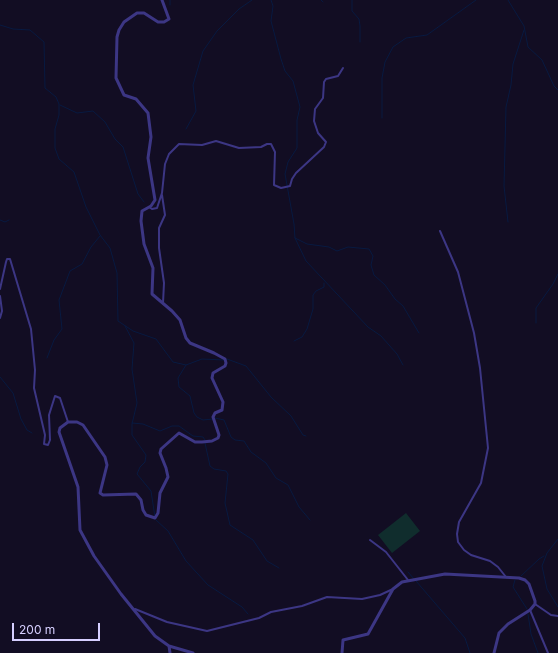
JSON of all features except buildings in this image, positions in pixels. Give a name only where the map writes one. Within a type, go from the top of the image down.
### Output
[{"type":"street","points":[[162,0],[169,19],[164,22],[158,22],[144,13],[137,13],[124,22],[119,30],[117,37],[116,78],[124,95],[136,99],[148,113],[151,138],[148,158],[155,200],[154,204],[142,211],[144,244],[153,268],[152,294],[180,320],[186,338],[190,344],[214,353],[225,359],[226,362],[225,366],[213,373],[212,378],[223,402],[222,410],[214,414],[213,417],[219,435],[218,438],[205,442],[195,442],[179,433],[160,449],[168,477],[160,493],[158,516],[151,518],[146,515],[143,510],[141,500],[136,494],[103,495],[100,493],[107,465],[105,457],[83,425],[77,422],[68,422],[60,428],[59,432],[78,486],[80,530],[94,556],[156,636],[169,646],[193,653]]},
{"type":"street","points":[[148,207],[152,209],[157,208],[162,193],[165,164],[176,145],[185,143],[202,145],[216,141],[239,148],[261,147],[271,144],[275,152],[274,185],[281,188],[288,188],[292,184],[292,180],[296,172],[324,147],[326,142],[318,133],[314,121],[316,109],[322,98],[326,79],[338,76],[343,68]]},
{"type":"street","points":[[162,193],[165,215],[160,228],[159,248],[164,283],[163,304]]},
{"type":"street","points":[[440,231],[458,272],[474,333],[480,368],[488,448],[481,483],[459,522],[457,534],[458,542],[464,550],[471,555],[490,561],[498,567],[506,578]]},
{"type":"street","points":[[0,289],[7,259],[10,259],[31,329],[35,370],[34,388],[44,431],[44,444],[48,445],[50,440],[49,416],[55,396],[60,398],[68,422]]},
{"type":"street","points":[[0,296],[2,314],[0,318]]},
{"type":"street","points":[[370,540],[386,552],[408,580]]},
{"type":"street","points":[[134,609],[167,622],[207,632],[259,618],[272,612],[302,606],[327,597],[362,599],[380,595],[408,580],[444,574],[519,578],[529,584],[536,601],[530,610],[508,624],[499,633],[494,653]]},
{"type":"street","points":[[342,653],[343,640],[362,637],[372,629],[393,589]]},
{"type":"street","points":[[535,604],[551,615],[558,616]]},
{"type":"street","points":[[530,610],[548,653]]},
{"type":"street","points":[[169,646],[170,653]]},
{"type":"green space","points":[[406,513],[420,531],[392,553],[378,535]]},
{"type":"waterway","points":[[170,0],[170,5]]},
{"type":"waterway","points":[[186,129],[196,111],[193,85],[203,51],[217,31],[239,9],[252,0]]},
{"type":"waterway","points":[[271,0],[273,6],[271,21],[281,59],[285,71],[293,81],[300,107],[297,120],[297,148],[288,162],[285,174],[295,238],[306,261],[368,327],[381,336],[397,354],[403,365]]},
{"type":"waterway","points":[[352,0],[352,11],[359,19],[360,42]]},
{"type":"waterway","points":[[382,118],[382,78],[385,62],[393,47],[406,38],[427,35],[476,0]]},
{"type":"waterway","points":[[508,0],[524,26],[528,47],[542,60],[554,86],[558,90]]},
{"type":"waterway","points":[[0,25],[13,29],[30,30],[44,42],[45,88],[56,97],[59,104],[59,115],[55,129],[55,148],[59,159],[74,172],[86,207],[100,235],[110,248],[117,273],[118,321],[133,331],[156,339],[173,362],[186,365],[202,359],[224,360]]},
{"type":"waterway","points":[[508,222],[504,186],[506,107],[511,85],[513,64],[524,30]]},
{"type":"waterway","points":[[60,105],[77,113],[93,111],[105,122],[115,139],[123,147],[138,194],[144,202]]},
{"type":"waterway","points":[[0,220],[5,222],[9,220]]},
{"type":"waterway","points":[[47,358],[54,340],[62,329],[59,300],[70,271],[82,264],[91,247],[100,236]]},
{"type":"waterway","points":[[295,238],[307,244],[329,247],[337,251],[348,247],[369,249],[373,256],[371,265],[374,275],[385,285],[395,299],[403,306],[419,333]]},
{"type":"waterway","points":[[536,323],[536,308],[553,284],[558,274]]},
{"type":"waterway","points":[[294,341],[302,337],[307,329],[313,309],[313,295],[316,291],[324,287],[324,283]]},
{"type":"waterway","points":[[125,326],[134,343],[132,369],[137,403],[132,424],[132,435],[146,455],[145,462],[140,467],[137,474],[151,491],[155,517]]},
{"type":"waterway","points":[[227,359],[246,366],[271,397],[291,416],[303,435],[306,436]]},
{"type":"waterway","points":[[186,365],[178,378],[179,387],[190,396],[194,413],[197,417],[203,420],[213,419]]},
{"type":"waterway","points":[[0,377],[13,393],[21,419],[27,430],[32,433]]},
{"type":"waterway","points":[[215,418],[224,420],[231,437],[235,440],[244,441],[251,452],[266,463],[276,478],[288,485],[299,507],[310,520]]},
{"type":"waterway","points":[[132,423],[143,424],[160,431],[172,426],[179,426],[193,436],[203,437],[205,440]]},
{"type":"waterway","points":[[205,443],[210,466],[214,469],[226,471],[228,474],[225,503],[230,525],[253,540],[267,561],[279,568]]},
{"type":"waterway","points":[[156,520],[168,531],[186,561],[208,585],[242,607],[248,614]]},
{"type":"waterway","points":[[558,539],[547,553],[542,566],[547,589],[558,607]]},
{"type":"waterway","points":[[521,576],[544,556]]},
{"type":"waterway","points":[[408,572],[414,579]]},
{"type":"waterway","points":[[515,580],[513,587],[527,609]]},
{"type":"waterway","points":[[416,581],[465,638],[470,653]]},
{"type":"waterway","points":[[528,614],[531,634],[538,653]]}]
